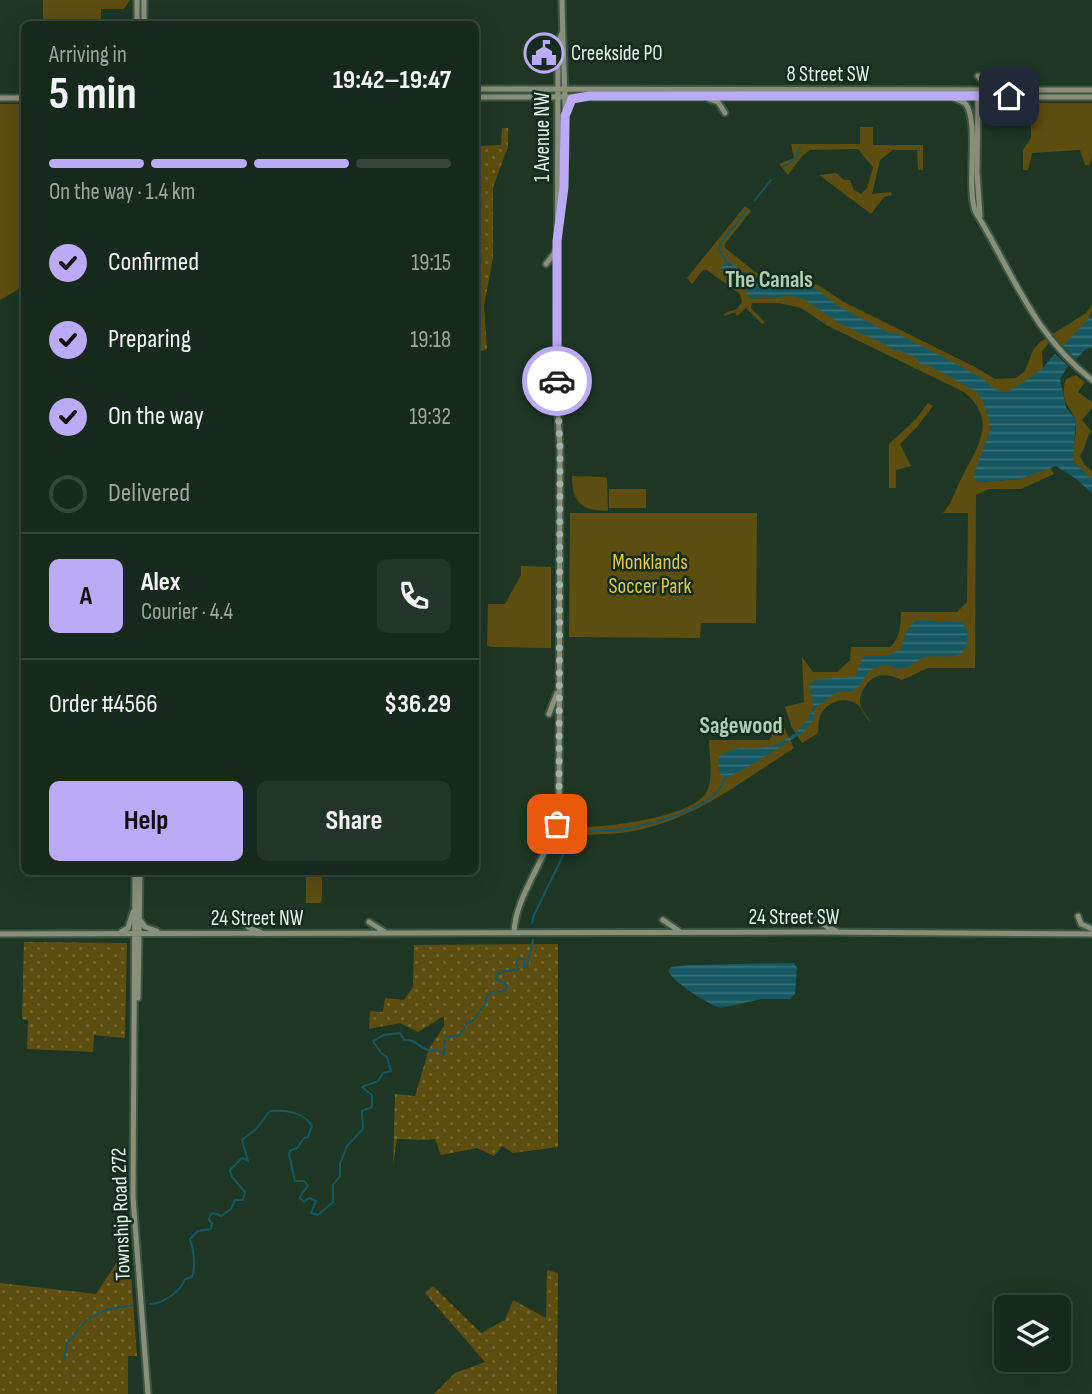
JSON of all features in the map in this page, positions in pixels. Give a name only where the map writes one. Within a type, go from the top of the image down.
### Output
[{"type":"street","points":[[144,0],[144,21]]},
{"type":"street","name":"1 Avenue NW","points":[[514,933],[516,917],[547,849],[558,816],[560,449],[557,244],[564,187],[558,43],[562,33],[562,0]]},
{"type":"street","points":[[137,2],[137,21]]},
{"type":"street","points":[[978,76],[986,85],[1009,89]]},
{"type":"street","name":"8 Street SW","points":[[479,89],[1092,90]]},
{"type":"street","points":[[561,117],[572,99],[589,96]]},
{"type":"street","name":"8 Street SW","points":[[479,97],[1092,97]]},
{"type":"street","points":[[538,97],[554,104],[561,117]]},
{"type":"street","points":[[702,97],[718,102],[725,113]]},
{"type":"street","points":[[951,97],[965,103],[972,115],[972,195],[975,211],[1035,319],[1055,345],[1092,380]]},
{"type":"street","points":[[978,97],[977,172],[980,219]]},
{"type":"street","points":[[0,98],[21,98]]},
{"type":"street","points":[[546,264],[552,259],[557,244]]},
{"type":"street","points":[[542,399],[552,393],[557,381]]},
{"type":"street","points":[[549,715],[560,687]]},
{"type":"street","points":[[118,934],[130,925],[138,875]]},
{"type":"street","points":[[137,934],[140,920],[138,875]]},
{"type":"street","points":[[135,900],[137,934]]},
{"type":"street","points":[[818,915],[822,924],[839,932]]},
{"type":"street","points":[[1078,916],[1082,924],[1092,931]]},
{"type":"street","points":[[140,920],[145,927],[166,934]]},
{"type":"street","points":[[241,920],[249,928],[263,934]]},
{"type":"street","points":[[663,920],[681,932]]},
{"type":"street","points":[[369,922],[388,933]]},
{"type":"street","name":"24 Street SW","points":[[514,933],[1092,931]]},
{"type":"street","name":"24 Street NW","points":[[0,934],[514,933]]},
{"type":"street","name":"Township Road 272","points":[[137,934],[133,1198],[148,1394]]},
{"type":"green space","points":[[43,0],[130,0],[124,9],[101,9],[101,21],[43,21]]},
{"type":"green space","points":[[1023,103],[1092,103],[1092,158],[1089,165],[1085,165],[1080,150],[1032,153],[1028,170],[1023,170],[1023,150],[1031,138],[1031,124]]},
{"type":"green space","points":[[0,104],[21,104],[21,288],[0,300]]},
{"type":"green space","points":[[860,127],[873,127],[873,145],[923,145],[923,170],[918,170],[917,150],[893,150],[880,160],[872,194],[891,192],[892,195],[884,197],[871,214],[819,175],[836,173],[844,180],[850,180],[854,190],[861,194],[867,188],[873,167],[858,149],[810,150],[788,175],[779,164],[794,158],[791,144],[860,144]]},
{"type":"green space","points":[[502,128],[508,128],[508,147],[493,187],[493,258],[484,306],[487,349],[479,352],[479,146],[501,145]]},
{"type":"green space","points":[[745,206],[751,211],[725,244],[725,248],[762,277],[801,278],[818,285],[844,302],[995,379],[1016,378],[1025,371],[1033,350],[1040,342],[1086,313],[1092,305],[1082,328],[1063,346],[1052,339],[1042,351],[1043,369],[989,419],[989,433],[974,477],[978,482],[1020,479],[1050,467],[1054,474],[1021,489],[989,489],[976,495],[975,668],[928,668],[902,680],[885,675],[875,677],[867,684],[860,698],[861,707],[871,722],[858,705],[842,700],[823,711],[819,718],[818,733],[802,743],[792,728],[785,707],[804,702],[802,657],[813,672],[837,672],[850,660],[851,647],[890,647],[899,631],[901,612],[957,612],[967,602],[968,513],[943,513],[978,445],[983,424],[981,413],[964,392],[828,326],[801,308],[779,303],[752,303],[751,308],[765,322],[762,324],[746,308],[737,316],[735,312],[724,316],[725,313],[737,309],[742,302],[740,294],[707,270],[703,270],[692,284],[687,278]]},
{"type":"green space","points":[[1076,375],[1085,382],[1078,392],[1092,402],[1092,408],[1082,420],[1091,431],[1080,456],[1092,471],[1092,479],[1073,461],[1075,421],[1065,401],[1064,388],[1066,379]]},
{"type":"green space","points":[[928,403],[933,406],[900,444],[911,466],[896,470],[896,488],[889,488],[889,444],[916,419]]},
{"type":"green space","points":[[572,476],[605,477],[608,511],[591,509],[580,503],[574,492]]},
{"type":"green space","points":[[609,489],[646,489],[646,508],[609,508]]},
{"type":"green space","name":"Monklands Soccer Park","points":[[570,513],[757,513],[756,623],[701,623],[700,638],[569,637]]},
{"type":"green space","points":[[521,566],[551,567],[551,648],[487,645],[488,604],[505,604],[521,575]]},
{"type":"green space","points":[[772,719],[782,723],[794,748],[723,794],[686,814],[647,828],[623,833],[583,835],[582,827],[631,822],[688,807],[701,799],[708,789],[711,771],[709,740],[769,740],[772,736]]},
{"type":"green space","points":[[306,875],[322,875],[320,903],[306,903]]},
{"type":"green space","points":[[24,942],[127,943],[125,1038],[94,1035],[93,1052],[27,1049],[28,1020],[22,1019]]},
{"type":"green space","points":[[558,944],[558,1147],[513,1153],[502,1146],[494,1156],[477,1148],[441,1155],[435,1139],[397,1139],[393,1165],[395,1094],[415,1096],[429,1049],[444,1026],[444,1016],[418,1032],[400,1023],[369,1029],[370,1011],[383,1012],[385,998],[404,1000],[413,987],[414,945]]},
{"type":"green space","points":[[121,1256],[130,1261],[137,1356],[128,1356],[128,1394],[0,1394],[0,1283],[96,1294]]},
{"type":"green space","points":[[547,1270],[558,1273],[557,1394],[434,1394],[455,1373],[485,1362],[425,1293],[433,1286],[481,1333],[505,1320],[513,1300],[546,1318]]},
{"type":"water","points":[[728,262],[758,280],[799,283],[815,288],[838,306],[950,361],[1000,391],[1011,390],[1044,367],[1055,354],[1068,366],[1060,379],[1066,407],[1076,420],[1073,461],[1092,479],[1092,493],[1056,466],[1020,479],[978,482],[973,477],[989,433],[989,419],[977,392],[928,365],[919,363],[918,359],[899,350],[894,352],[892,348],[837,322],[804,299],[789,296],[752,299],[747,295],[748,292],[720,269]]},
{"type":"water","points":[[1092,315],[1092,348],[1086,349],[1076,359],[1063,346]]},
{"type":"water","points":[[916,620],[962,622],[967,634],[965,649],[957,655],[926,657],[904,669],[880,666],[873,669],[859,687],[847,692],[837,692],[815,708],[814,718],[805,731],[727,778],[719,774],[718,758],[722,754],[737,749],[777,744],[800,728],[811,714],[813,706],[809,684],[816,679],[855,677],[864,655],[889,655],[901,649],[907,630]]},
{"type":"water","points":[[794,963],[797,968],[795,994],[790,999],[762,999],[721,1008],[692,993],[668,971],[671,967],[690,965]]},
{"type":"waterway","points":[[783,167],[796,158],[800,147]]},
{"type":"waterway","points":[[755,200],[771,180]]},
{"type":"waterway","points":[[727,263],[719,249],[721,243],[747,210]]},
{"type":"waterway","points":[[532,923],[573,835],[628,828],[678,814],[709,799],[725,778]]},
{"type":"waterway","points":[[150,1304],[171,1296],[185,1279],[192,1277],[194,1258],[190,1239],[198,1231],[211,1229],[210,1215],[214,1213],[221,1216],[231,1209],[235,1200],[243,1200],[245,1192],[232,1177],[230,1170],[242,1158],[248,1161],[242,1140],[256,1129],[270,1111],[296,1114],[312,1126],[308,1137],[289,1154],[295,1181],[304,1181],[308,1186],[300,1198],[304,1202],[309,1198],[316,1201],[311,1213],[318,1215],[333,1202],[333,1185],[340,1176],[340,1164],[347,1146],[363,1129],[362,1111],[372,1107],[372,1095],[362,1087],[378,1081],[383,1073],[391,1071],[387,1057],[373,1041],[384,1035],[400,1033],[404,1040],[412,1041],[428,1050],[436,1049],[444,1055],[445,1037],[459,1035],[486,1003],[491,992],[505,991],[507,985],[496,979],[496,975],[518,970],[516,963],[519,958],[525,960],[524,967],[527,967],[533,940]]},
{"type":"waterway","points":[[64,1360],[67,1343],[86,1321],[105,1310],[133,1305]]},
{"type":"way so far","points":[[557,381],[560,503],[557,824]]},
{"type":"place","name":"Creekside PO","points":[[544,53]]},
{"type":"district","name":"The Canals","points":[[769,280]]},
{"type":"district","name":"Sagewood","points":[[741,726]]},
{"type":"route","points":[[557,381],[557,241],[564,187],[565,116],[572,99],[589,96],[1009,96]]}]
